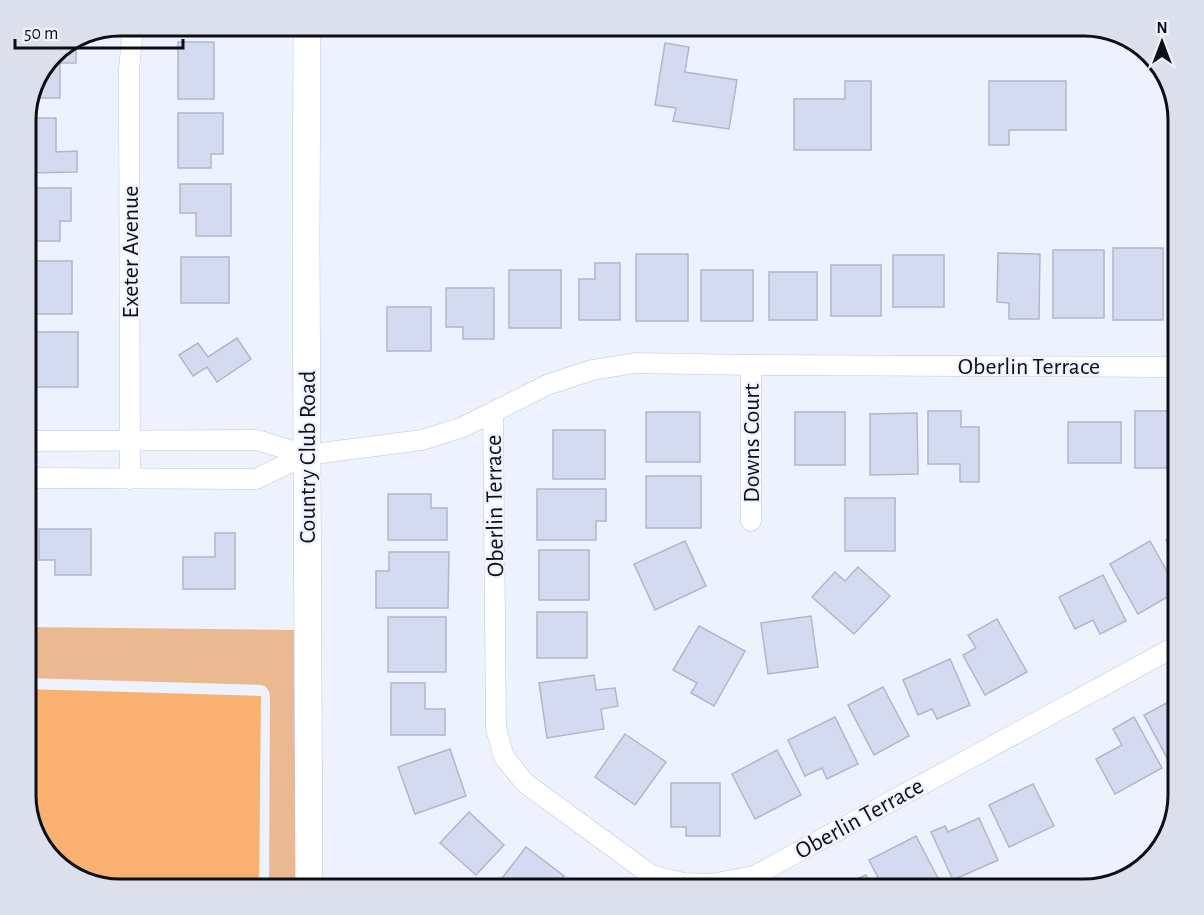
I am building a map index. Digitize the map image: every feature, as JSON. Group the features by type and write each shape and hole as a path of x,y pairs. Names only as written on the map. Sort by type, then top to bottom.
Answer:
{"main road":[{"name":"Country Club Road","path":"306,36 309,879"}],"street":[{"name":"Exeter Avenue","path":"130,479 129,70 132,36"},
{"name":"Oberlin Terrace","path":"306,455 423,440 463,427 548,385 592,370 635,363 1168,367"},
{"name":"Downs Court","path":"751,365 751,521"},
{"name":"Oberlin Terrace","path":"493,412 496,728 504,757 525,783 651,874 668,879"},
{"path":"36,441 257,440 306,455"},
{"path":"36,478 256,479 306,455"},
{"name":"Oberlin Terrace","path":"738,879 754,876 1168,651"}],"shaded area":[{"path":"36,627 296,630 298,879 269,879 270,696 266,687 261,685 36,678"},
{"path":"36,689 261,696 259,879 120,879 93,875 69,862 47,837 39,817 36,800"}],"building":[{"path":"178,42 214,42 214,99 178,99"},
{"path":"665,43 689,47 685,72 737,80 729,129 673,121 676,108 655,105"},
{"path":"76,48 76,63 60,63 60,98 40,98 50,73 61,61"},
{"path":"845,81 871,81 871,150 794,150 794,99 845,99"},
{"path":"989,81 1066,81 1066,130 1009,130 1009,145 989,145"},
{"path":"178,113 223,113 223,154 211,154 211,168 178,168"},
{"path":"36,118 56,118 56,152 77,151 77,172 36,173"},
{"path":"180,184 231,184 231,236 196,236 196,213 180,213"},
{"path":"36,188 71,188 71,221 60,221 60,241 36,241"},
{"path":"1113,248 1163,248 1163,320 1113,320"},
{"path":"1053,250 1104,250 1104,318 1053,318"},
{"path":"998,253 1040,254 1039,319 1009,319 1009,303 997,302"},
{"path":"636,254 688,254 688,321 636,321"},
{"path":"893,255 944,255 944,307 893,307"},
{"path":"181,257 229,257 229,303 181,303"},
{"path":"36,261 72,261 72,314 36,314"},
{"path":"595,263 620,263 620,320 579,320 579,279 595,279"},
{"path":"831,265 881,265 881,316 831,316"},
{"path":"509,270 561,270 561,328 509,328"},
{"path":"701,270 753,270 753,321 701,321"},
{"path":"769,272 817,272 817,320 769,320"},
{"path":"446,288 494,288 494,339 463,339 463,327 446,327"},
{"path":"387,307 431,307 431,351 387,351"},
{"path":"36,332 78,332 78,387 36,387"},
{"path":"237,338 251,359 217,382 207,367 193,376 179,355 198,343 208,357"},
{"path":"928,411 961,411 961,427 979,427 979,482 960,482 960,464 928,464"},
{"path":"1135,411 1168,411 1168,468 1135,468"},
{"path":"646,412 700,412 700,462 646,462"},
{"path":"795,412 845,412 845,465 795,465"},
{"path":"917,413 918,474 870,475 870,414"},
{"path":"1068,422 1121,422 1121,463 1068,463"},
{"path":"553,430 605,430 605,479 553,479"},
{"path":"646,476 701,476 701,528 646,528"},
{"path":"537,489 606,489 606,521 596,521 596,540 537,540"},
{"path":"388,494 431,494 431,508 447,508 447,540 388,540"},
{"path":"845,498 895,498 895,551 845,551"},
{"path":"39,529 91,529 91,575 55,575 55,560 39,560"},
{"path":"215,533 235,533 235,589 183,589 183,557 215,557"},
{"path":"685,541 706,586 655,610 634,564"},
{"path":"1150,541 1168,573 1168,597 1138,614 1110,564"},
{"path":"539,550 589,550 589,600 539,600"},
{"path":"389,552 449,552 448,608 376,608 376,571 389,571"},
{"path":"858,567 890,596 854,634 812,597 835,572 845,581"},
{"path":"1103,575 1126,621 1100,634 1093,620 1075,629 1059,597"},
{"path":"537,612 587,612 587,658 537,658"},
{"path":"811,616 818,667 768,674 761,623"},
{"path":"388,617 446,617 446,672 388,672"},
{"path":"997,619 1027,672 985,695 963,655 976,648 968,635"},
{"path":"699,626 745,651 714,706 691,693 697,683 673,670"},
{"path":"950,659 970,705 937,719 932,709 918,715 903,680"},
{"path":"594,675 596,690 615,688 618,706 601,709 604,729 547,738 539,683"},
{"path":"391,683 425,683 425,709 445,709 445,735 391,735"},
{"path":"883,687 909,736 874,755 848,705"},
{"path":"1168,702 1168,760 1144,715"},
{"path":"835,717 858,764 827,779 822,768 805,776 788,740"},
{"path":"1134,717 1162,768 1115,794 1096,759 1122,745 1113,729"},
{"path":"625,734 666,762 635,805 595,777"},
{"path":"450,749 466,796 415,814 398,767"},
{"path":"777,750 801,795 755,819 732,774"},
{"path":"671,783 720,783 720,836 686,836 686,827 671,827"},
{"path":"1033,784 1054,826 1009,847 989,805"},
{"path":"469,812 504,845 476,875 440,843"},
{"path":"979,818 998,860 953,879 931,832 945,826 948,832"},
{"path":"916,836 938,879 879,879 869,860"},
{"path":"526,847 564,876 562,879 501,879"},
{"path":"866,875 868,879 857,879"}]}
